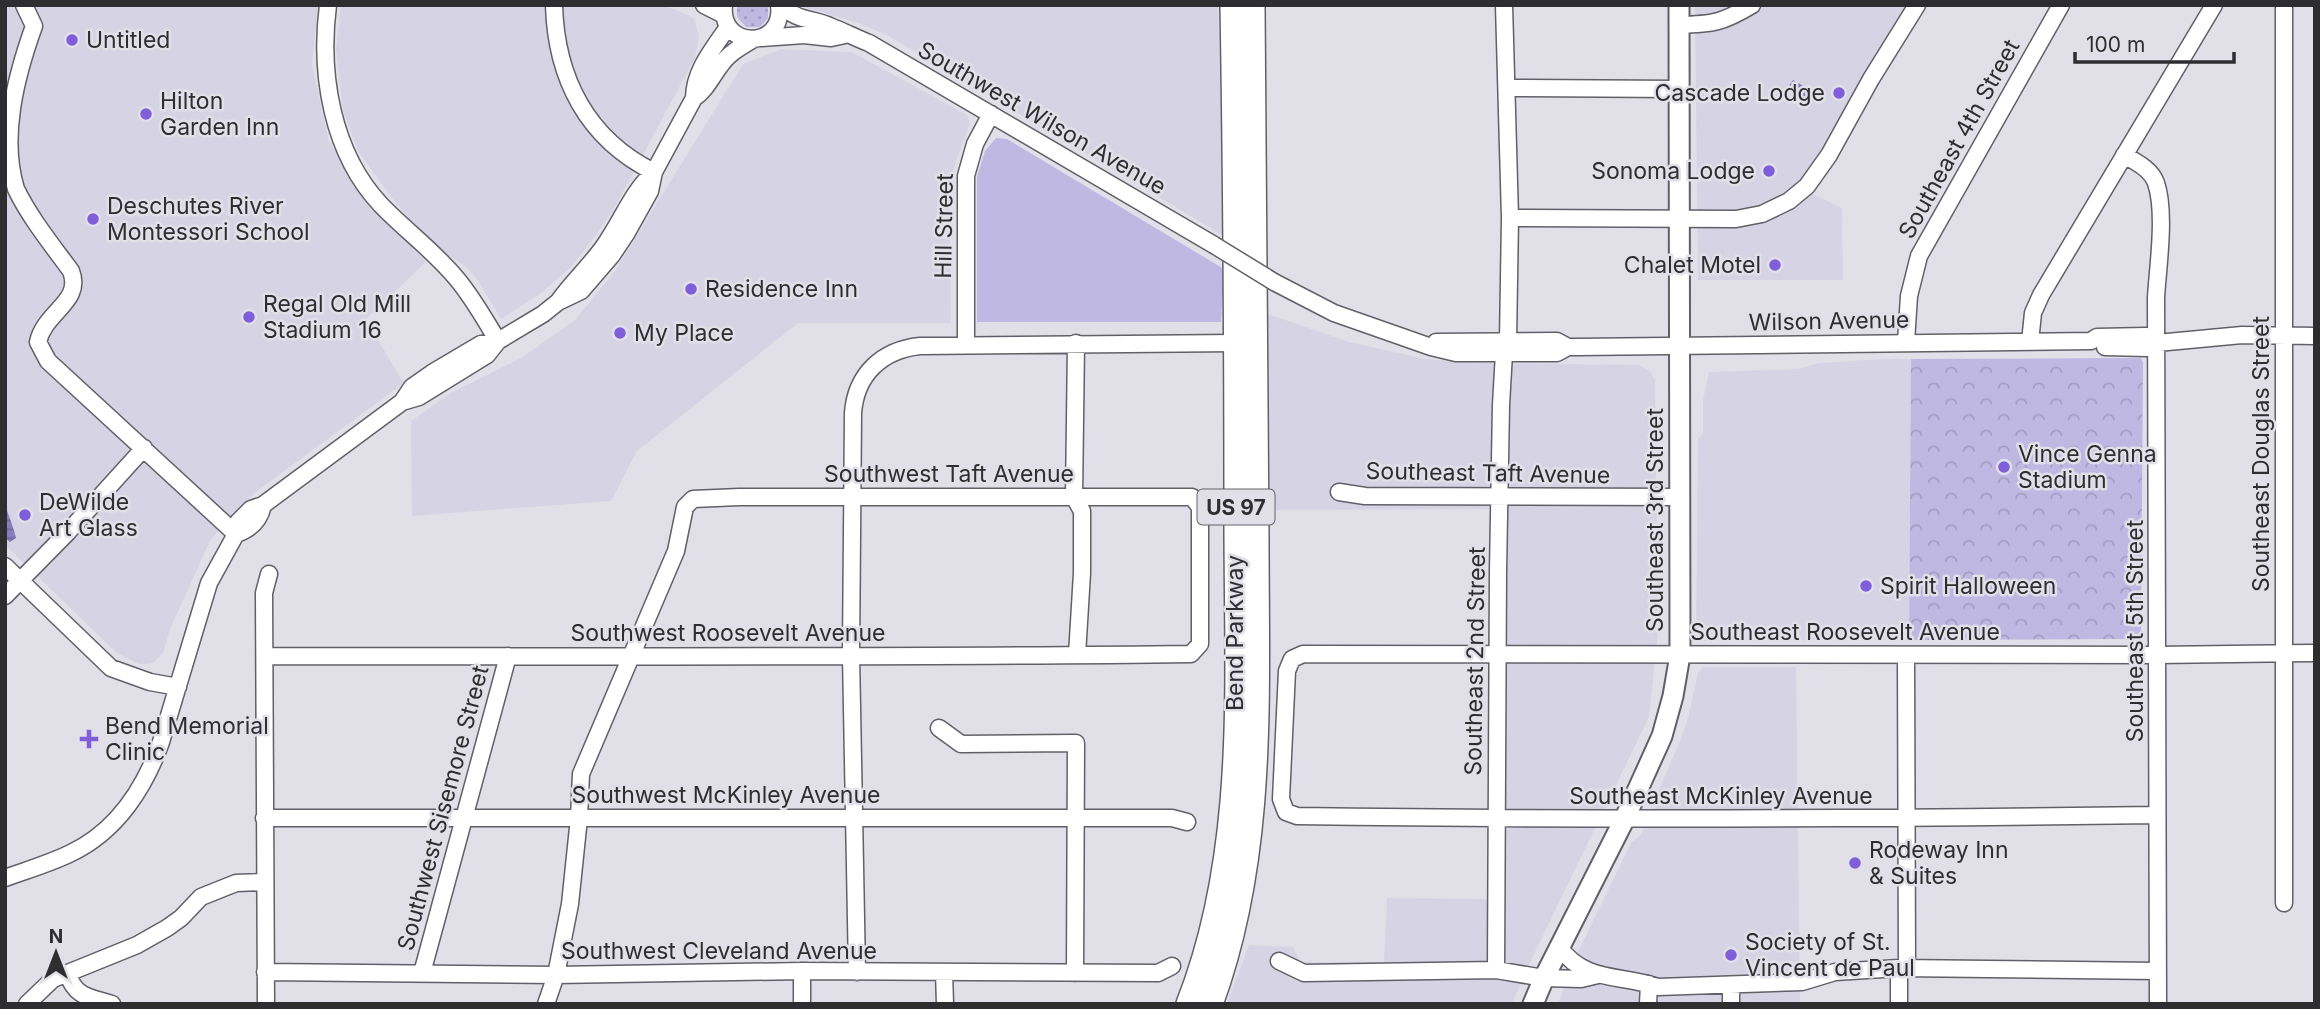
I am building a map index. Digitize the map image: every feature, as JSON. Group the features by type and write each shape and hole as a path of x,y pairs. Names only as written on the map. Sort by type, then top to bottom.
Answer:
{"highway":[{"name":"Bend Parkway","path":"1188,1004 1211,932 1219,893 1228,839 1232,784 1236,679 1236,343 1232,5"},
{"name":"Bend Parkway","path":"1211,1004 1237,917 1251,823 1257,711 1257,254 1253,5"},
{"path":"1224,1004 1232,969 1237,917"}],"main road":[{"name":"Southeast 3rd Street","path":"1533,1004 1625,818 1662,736 1680,655 1679,5"}],"street":[{"path":"24,5 34,26 16,77 9,113 6,143 9,170 24,205 71,271 75,282 73,291 41,332 38,342 48,360 236,534"},
{"path":"328,5 324,46 329,93 336,123 355,167 380,203 455,275 498,341"},
{"path":"554,5 556,36 562,63 587,117 610,143 631,161 654,172"},
{"path":"704,5 725,16 734,34 757,39"},
{"path":"694,98 704,92 721,64 732,52 769,34 779,21 780,5"},
{"name":"Southwest Wilson Avenue","path":"780,5 792,15 830,26 845,35 869,43 1214,245"},
{"name":"Southeast 2nd Street","path":"1496,970 1501,405 1506,347 1510,218 1504,5"},
{"path":"1679,25 1727,20 1752,5"},
{"path":"1510,218 1736,219 1762,214 1789,201 1807,186 1829,155 1871,79 1917,5"},
{"name":"Southeast 4th Street","path":"1906,342 1909,296 1919,256 2061,5"},
{"path":"2031,342 2033,313 2041,295 2214,5"},
{"name":"Southeast Douglas Street","path":"2284,5 2284,903"},
{"path":"5,878 72,853 107,828 138,792 152,765 209,583 236,534 247,531 261,514 263,505 402,402 419,397 487,355 498,341 558,302 581,291 612,255 645,201 654,172 694,98 694,84 725,16"},
{"name":"Southwest Wilson Avenue","path":"757,39 804,35 831,38 845,35"},
{"path":"1507,88 1679,89"},
{"name":"Hill Street","path":"966,345 965,182 972,150 991,114"},
{"name":"Southeast 5th Street","path":"2124,155 2145,168 2156,182 2160,212 2157,343 2158,1004"},
{"name":"Wilson Avenue","path":"1214,245 1274,282 1334,313 1423,344 1506,347 1557,341 1568,347 1679,347 2091,341 2097,337 2146,336 2157,343 2242,335 2315,336"},
{"path":"1076,343 1074,497 1082,511 1082,573 1077,655"},
{"path":"857,972 851,655 853,405 866,373 881,358 920,346 1236,343"},
{"path":"5,596 68,532 144,448"},
{"name":"Southeast Taft Avenue","path":"1339,492 1365,496 1679,498"},
{"name":"Southwest Taft Avenue","path":"630,656 676,551 685,507 693,499 739,497 1192,498 1200,507 1200,644 1191,654"},
{"path":"5,566 22,579 111,668 150,682 178,687"},
{"path":"266,1004 264,593 270,574"},
{"name":"Southeast Roosevelt Avenue","path":"1286,812 1281,799 1287,671 1292,659 1303,654 2315,653"},
{"name":"Southwest Roosevelt Avenue","path":"265,656 1191,654"},
{"path":"1899,1004 1903,969 1906,655"},
{"name":"Southwest Sisemore Street","path":"422,973 508,656"},
{"path":"546,1004 556,975 570,904 581,774 630,656"},
{"path":"939,728 961,744 1076,743 1075,973"},
{"name":"Southeast McKinley Avenue","path":"1286,812 1297,816 1497,819 2157,815"},
{"name":"Southwest McKinley Avenue","path":"264,818 1172,818 1187,821"},
{"path":"27,1004 52,979 137,945 167,928 201,897 216,889 236,883 265,882"},
{"path":"1559,947 1574,965 1598,975 1640,981 1658,987 1802,982 1835,972 1903,969 2157,971"},
{"path":"1279,961 1304,973 1496,970 1544,978 1581,979 1598,975"},
{"name":"Southwest Cleveland Avenue","path":"265,972 556,975 802,971 1158,973 1172,966"},
{"path":"802,971 802,1004"},
{"path":"944,972 945,1004"},
{"path":"67,973 72,988 83,996 112,1004"},
{"path":"1648,1004 1649,984"},
{"path":"1731,986 1731,1004"}],"shaded area":[{"path":"5,5 318,5 312,65 329,141 369,204 426,262 363,322 378,340 404,383 257,491 232,514 210,541 170,629 163,653 153,663 139,664 117,653 5,545"},
{"path":"341,5 652,5 671,8 694,18 699,36 695,58 616,205 594,238 571,267 540,294 501,319 477,279 465,266 428,242 358,151 343,110 336,49"},
{"path":"797,5 1218,5 1224,236 887,35 858,23"},
{"path":"1695,5 1922,5 1811,193 1842,208 1843,280 1698,280"},
{"path":"781,49 852,52 967,115 970,123 953,171 950,217 951,323 798,323 637,451 611,501 412,516 411,421 451,393 521,358 575,320 615,271 743,64"},
{"path":"1793,80 1810,90 1804,99 1787,89"},
{"path":"1268,314 1349,342 1426,359 1482,363 1638,365 1650,371 1655,380 1658,632 1649,717 1512,1004 1227,1004 1249,945 1293,947 1300,962 1384,962 1387,898 1490,899 1491,509 1270,510"},
{"path":"1911,359 1909,640 1702,641 1696,637 1698,438 1703,434 1703,400 1709,372 1798,369 1819,363"},
{"path":"5,507 16,538 10,542 5,538"},
{"path":"1703,667 1796,667 1800,1004 1558,1004 1576,956 1631,843 1640,836 1659,801 1658,792 1680,741 1698,673"}],"green space":[{"path":"737,5 768,5 768,18 760,27 746,27 737,17"},
{"path":"996,138 1007,139 1224,269 1221,322 977,322 977,177 985,151"},
{"path":"2141,358 2141,635 2136,639 1909,640 1911,359"}],"place":[{"name":"Untitled","path":"72,40"},
{"name":"Cascade Lodge","path":"1839,93"},
{"name":"Hilton Garden Inn","path":"146,114"},
{"name":"Sonoma Lodge","path":"1769,171"},
{"name":"Deschutes River Montessori School","path":"93,219"},
{"name":"Chalet Motel","path":"1775,265"},
{"name":"Residence Inn","path":"691,289"},
{"name":"Regal Old Mill Stadium 16","path":"249,317"},
{"name":"My Place","path":"620,333"},
{"name":"Vince Genna Stadium","path":"2004,467"},
{"name":"DeWilde Art Glass","path":"25,515"},
{"name":"Spirit Halloween","path":"1866,586"},
{"name":"Bend Memorial Clinic","path":"89,739"},
{"name":"Rodeway Inn & Suites","path":"1855,863"},
{"name":"Society of St. Vincent de Paul","path":"1731,955"}]}
